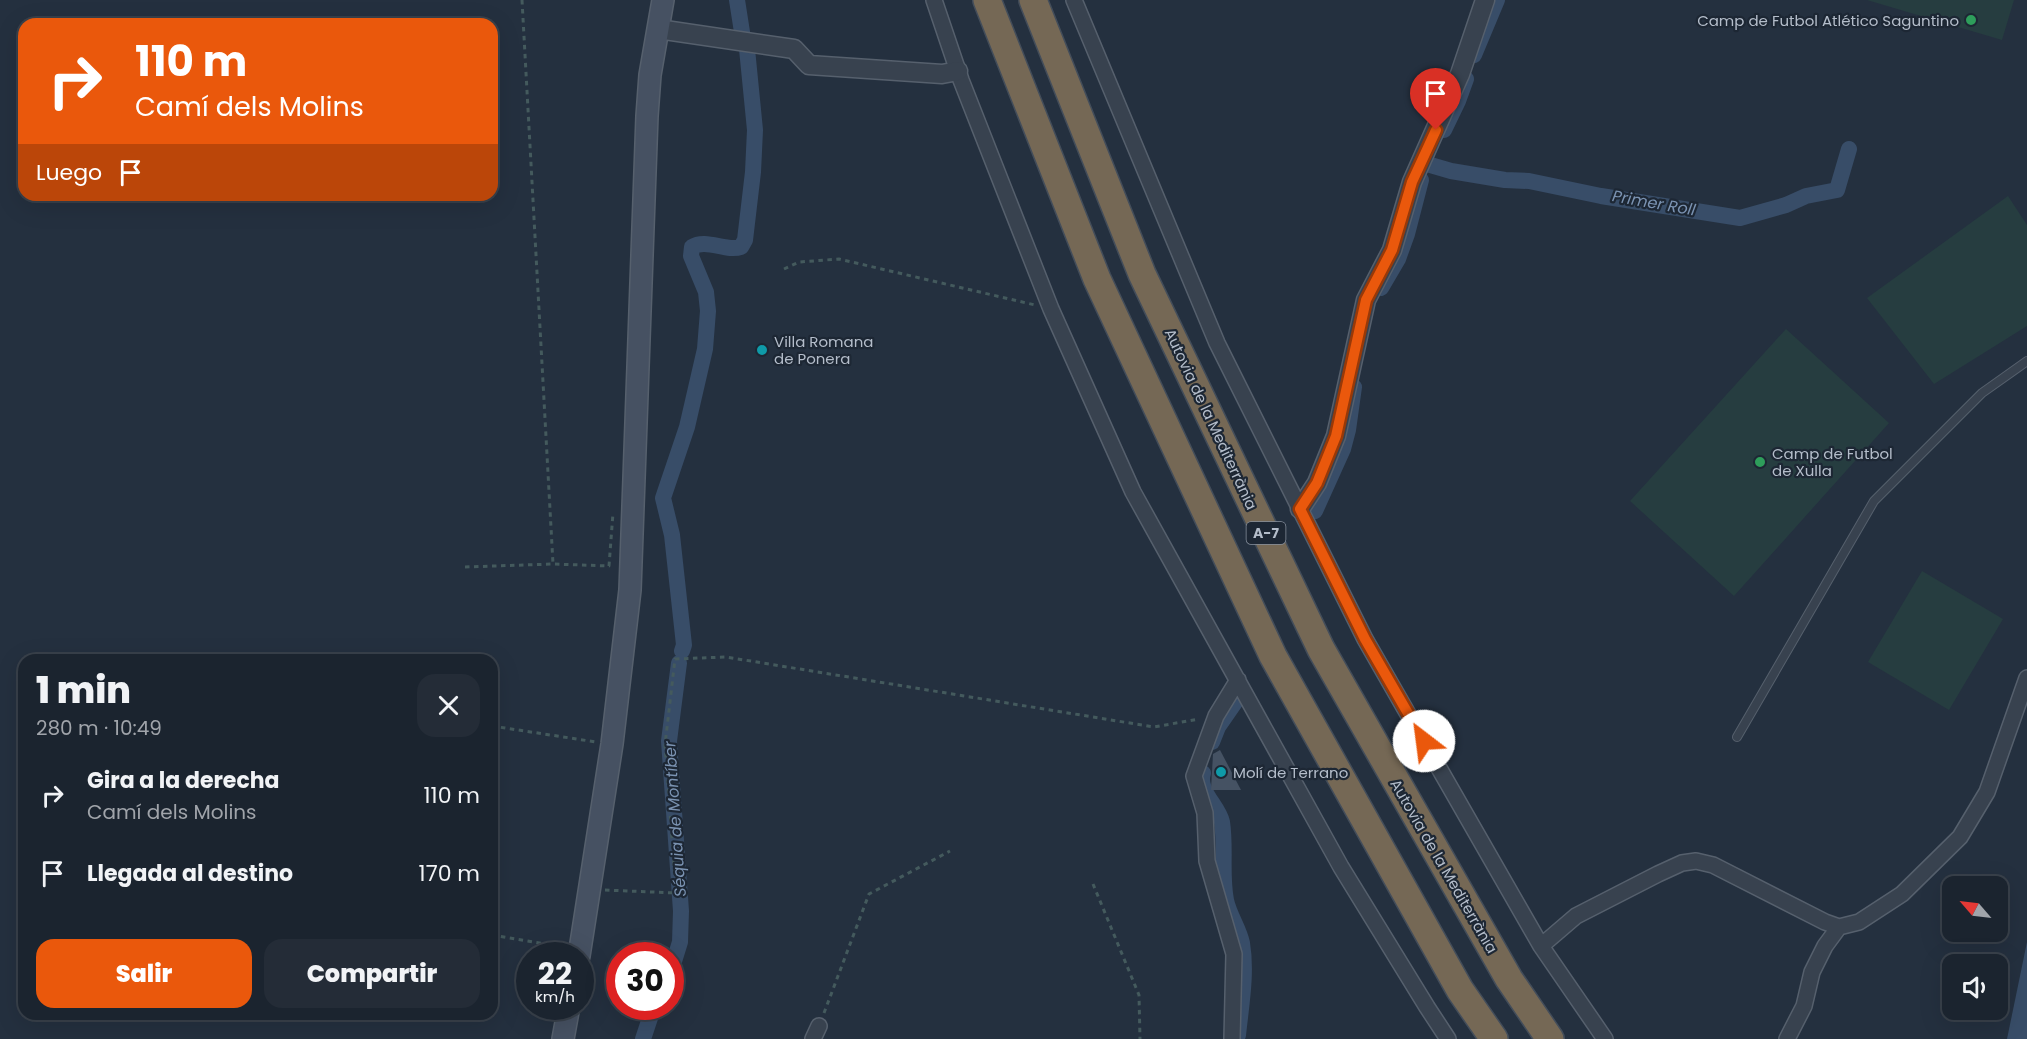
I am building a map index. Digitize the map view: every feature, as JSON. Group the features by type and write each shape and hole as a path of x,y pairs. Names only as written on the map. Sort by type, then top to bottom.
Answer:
{"highway":[{"path":"987,0 1097,279 1273,656 1461,990 1494,1039"},
{"name":"Autovia de la Mediterrània","path":"1033,0 1142,274 1321,649 1509,979 1550,1039"}],"main road":[{"path":"582,942 612,744 630,590 647,116 650,75 663,0"},
{"path":"563,1039 566,1020"}],"street":[{"path":"933,0 958,72 1051,309 1133,492 1341,867 1448,1039"},
{"path":"1074,0 1216,343 1365,639 1541,946 1605,1039"},
{"path":"1300,509 1317,483 1336,436 1366,300 1392,250 1412,182 1448,103 1485,0"},
{"path":"658,29 794,49 809,65 942,74 958,72"},
{"path":"1541,946 1576,916 1658,874 1682,863 1696,861 1713,865 1825,922 1839,927 1858,922 1902,894 1960,837 1987,792 2027,678"},
{"path":"1232,1039 1234,954 1207,861 1205,813 1194,776 1216,716 1238,680"},
{"path":"1787,1039 1804,1006 1812,972 1825,946 1839,927"}],"lane":[{"path":"1737,737 1874,501 1982,393 2027,361"}],"path":[{"path":"522,0 553,564"},
{"path":"784,269 799,262 839,259 1051,309"},
{"path":"465,567 553,564 609,566 611,525 615,502"},
{"path":"590,889 676,893 664,746 675,659 726,657 1154,727 1216,716"},
{"path":"498,727 612,744"},
{"path":"816,1033 869,894 950,851"},
{"path":"1093,884 1139,995 1140,1039"},
{"path":"498,937 525,942"}],"green space":[{"name":"Camp de Futbol Atlético Saguntino","path":"1867,0 2014,0 2002,40"},
{"path":"2008,196 2027,225 2027,326 1934,384 1867,298"},
{"name":"Camp de Futbol de Xulla","path":"1786,329 1889,423 1734,596 1630,501"},
{"path":"1922,571 2003,619 1949,710 1868,662"}],"water":[{"path":"2027,942 2027,1039 2007,1039"}],"building":[{"name":"Molí de Terrano","path":"1220,750 1241,790 1211,790 1213,754"}],"waterway":[{"name":"Séquia de Montíber","path":"737,0 742,32"},
{"path":"1474,55 1497,0"},
{"name":"Séquia de Montíber","path":"682,651 684,645 672,535 663,498 687,427 705,349 708,311 706,292 691,256 692,247 710,244 735,248 741,247 745,240 753,172 755,130 747,49"},
{"path":"1444,130 1466,79"},
{"name":"Primer Roll","path":"1427,164 1451,171 1505,180 1529,181 1601,196 1740,218 1786,205 1806,196 1837,190 1849,149"},
{"path":"1381,288 1398,259 1421,180"},
{"path":"1315,511 1343,449 1354,387"},
{"name":"Séquia de Montíber","path":"679,663 669,741 681,911 680,942"},
{"path":"1212,742 1218,727 1236,701"},
{"path":"1203,773 1203,786 1222,822 1226,900 1242,943 1244,978 1238,1035"},
{"name":"Séquia de Montíber","path":"643,1039 649,1020"}],"place":[{"name":"Camp de Futbol Atlético Saguntino","path":"1971,20"},
{"name":"Villa Romana de Ponera","path":"762,350"},
{"name":"Camp de Futbol de Xulla","path":"1760,462"},
{"name":"Molí de Terrano","path":"1221,772"}],"route":[{"path":"1424,741 1365,639 1300,509 1317,483 1336,436 1366,300 1392,250 1412,182 1436,130"}]}
